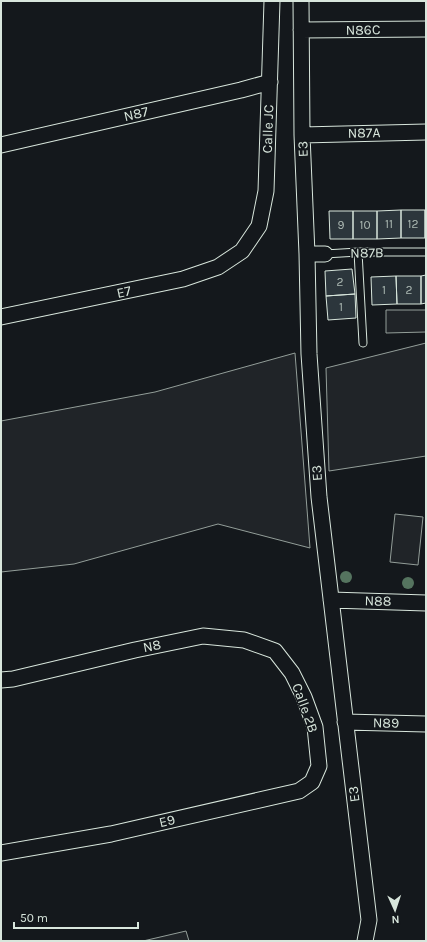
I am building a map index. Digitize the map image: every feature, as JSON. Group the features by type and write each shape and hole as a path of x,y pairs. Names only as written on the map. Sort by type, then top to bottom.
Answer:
{"street":[{"name":"Calle JC","path":"242,251 259,226 266,191 272,1"},
{"name":"E3","path":"301,1 302,135 309,354 319,497 369,920 365,941"},
{"name":"N86C","path":"301,30 426,29"},
{"name":"N87","path":"1,145 270,82"},
{"name":"N87A","path":"302,135 426,132"},
{"name":"E7","path":"1,317 183,280 218,267 242,251"},
{"name":"N87B","path":"307,254 325,254"},
{"name":"N88","path":"331,600 426,603"},
{"name":"N8","path":"1,680 13,679 203,636 244,640 275,651 292,674"},
{"name":"Calle 2B","path":"292,674 304,697 315,727 319,766"},
{"name":"N89","path":"345,722 426,724"},
{"name":"E9","path":"1,853 111,834 299,791 312,782 319,766"}],"lane":[{"name":"N87B","path":"325,254 358,252 426,252"},
{"path":"358,252 364,343"}],"shaded area":[{"path":"386,310 426,310 426,332 386,333"},
{"path":"426,343 426,456 329,471 326,368"},
{"path":"295,353 310,548 218,524 74,564 1,572 1,421 155,392"},
{"path":"395,514 423,517 418,565 390,562"},
{"path":"186,931 189,941 143,941"}],"building":[{"path":"401,210 425,210 425,238 401,238"},
{"path":"401,210 401,238 377,239 377,211"},
{"path":"426,210 426,238 425,238"},
{"path":"329,211 353,211 353,239 330,239"},
{"path":"353,211 377,211 377,239 353,239"},
{"path":"352,269 355,294 326,296 325,271"},
{"path":"426,275 426,303 421,304 421,276"},
{"path":"396,276 421,276 421,304 397,304"},
{"path":"396,276 397,304 372,305 371,277"},
{"path":"355,294 356,318 328,320 326,296"}]}
